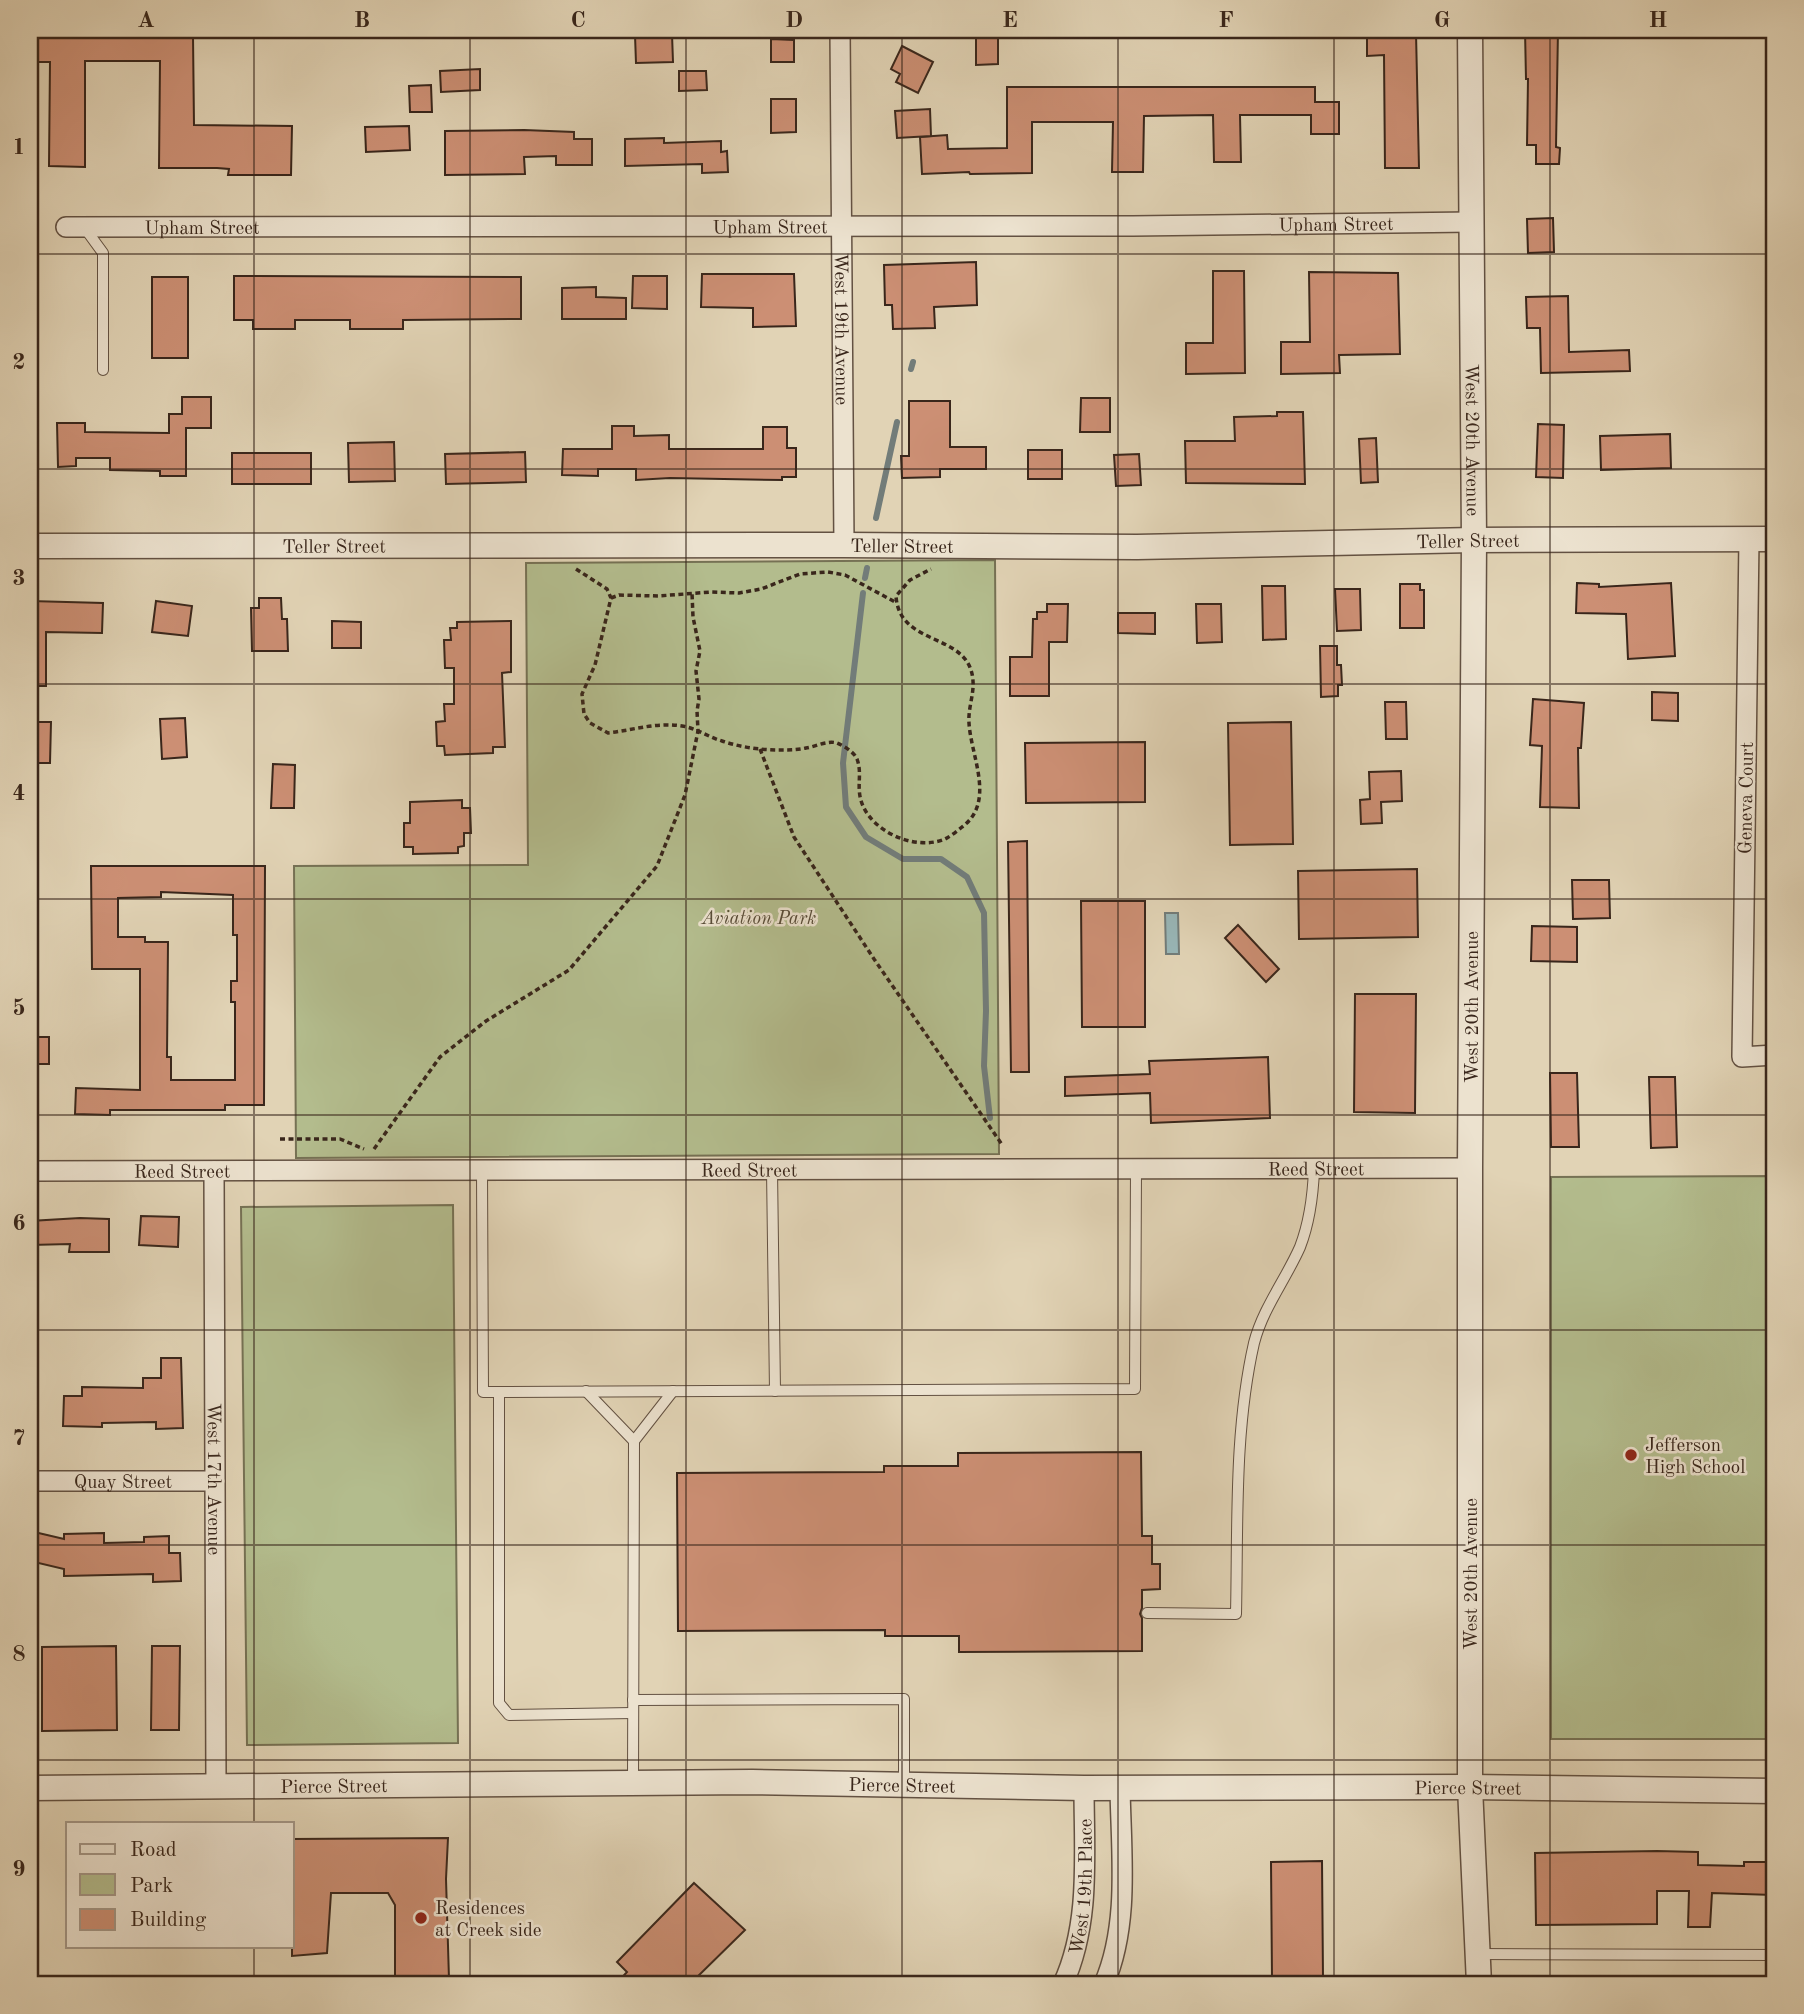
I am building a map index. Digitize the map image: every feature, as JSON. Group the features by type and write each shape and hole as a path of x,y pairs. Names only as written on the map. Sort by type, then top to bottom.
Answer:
{"street":[{"name":"West 19th Avenue","path":"840,30 844,545"},
{"name":"West 20th Avenue","path":"1470,30 1474,540 1470,1168 1471,1787 1479,1984"},
{"name":"Upham Street","path":"75,227 1146,226 1472,222"},
{"name":"Geneva Court","path":"1749,539 1742,1056 1774,1055"},
{"name":"Teller Street","path":"30,546 1138,547 1474,540 1774,539"},
{"name":"Reed Street","path":"30,1171 1470,1168"},
{"name":"West 17th Avenue","path":"214,1171 216,1785"},
{"name":"Quay Street","path":"30,1481 215,1481"},
{"name":"Pierce Street","path":"30,1788 633,1783 1774,1791"},
{"name":"West 19th Place","path":"1063,1984 1077,1949 1083,1908 1084,1788"},
{"name":"West 19th Place","path":"1104,1984 1113,1959 1121,1910 1121,1788"}],"lane":[{"path":"75,227 103,253 103,370"},
{"path":"1147,1613 1236,1614 1242,1403 1255,1339 1299,1248 1312,1211 1314,1168"},
{"path":"482,1171 483,1392 499,1392 1135,1389 1136,1169"},
{"path":"772,1170 775,1391"},
{"path":"586,1391 634,1441"},
{"path":"633,1783 634,1441 673,1391"},
{"path":"499,1392 499,1703 509,1715 633,1713"},
{"path":"633,1700 904,1699 904,1784"},
{"path":"1478,1954 1774,1955"}],"path":[{"path":"569,566 607,589 611,598 599,650 582,694 584,714 590,723 608,733 663,724 685,726 722,741 759,749 792,750 837,743 853,753 859,769 857,788 863,805 877,826 920,842 944,840 964,826 976,813 980,777 969,721 973,680 968,662 951,646 929,638 911,626 901,616 897,603 897,596 910,580 932,568"},
{"path":"611,598 746,593 800,574 828,572 845,575 897,603"},
{"path":"281,1139 340,1139 372,1153 440,1056 486,1021 569,970 657,866 685,795 698,731 696,671 700,651 693,617 692,593"},
{"path":"759,749 794,836 874,959 1003,1146"}],"green space":[{"name":"Aviation Park","path":"995,560 999,1154 296,1158 294,866 528,865 526,563"},
{"name":"Jefferson High School","path":"1774,1176 1774,1739 1551,1739 1551,1177"},
{"path":"453,1205 458,1743 247,1745 241,1207"}],"water":[{"path":"1165,913 1178,913 1179,954 1166,954"}],"building":[{"path":"1381,30 1416,33 1419,168 1385,168 1384,55 1367,56 1367,32"},
{"path":"1525,30 1558,30 1556,147 1560,148 1559,164 1536,164 1536,145 1527,145 1528,79"},
{"path":"672,34 673,62 636,63 635,35"},
{"path":"193,36 194,125 292,126 291,175 228,175 229,169 159,168 160,61 85,61 85,167 49,166 50,62 38,62 38,37"},
{"path":"976,38 998,38 998,64 976,65"},
{"path":"771,39 794,40 794,62 771,62"},
{"path":"902,46 933,62 918,93 896,82 900,74 891,69"},
{"path":"480,69 480,90 441,92 440,71"},
{"path":"679,71 706,71 707,90 679,91"},
{"path":"431,85 432,112 410,112 409,86"},
{"path":"1007,87 1315,87 1315,102 1339,102 1339,134 1311,134 1311,115 1240,115 1241,162 1214,162 1213,115 1144,116 1143,172 1112,172 1113,122 1032,122 1032,173 922,174 920,137 947,135 948,149 1007,148"},
{"path":"771,99 796,99 796,132 771,133"},
{"path":"930,109 931,136 897,138 895,111"},
{"path":"409,126 410,150 366,152 365,127"},
{"path":"445,131 574,132 574,139 592,139 592,165 556,165 556,156 524,157 525,174 445,175"},
{"path":"664,138 664,143 721,141 721,152 727,151 728,172 702,173 702,164 625,166 625,139"},
{"path":"1553,218 1554,252 1528,253 1527,219"},
{"path":"976,262 977,305 934,307 935,328 893,329 892,305 885,305 884,265"},
{"path":"1213,271 1244,271 1245,373 1186,374 1186,343 1213,343"},
{"path":"1309,272 1398,273 1400,354 1339,355 1340,373 1281,374 1281,342 1310,342"},
{"path":"702,274 794,274 796,326 753,327 753,308 701,307"},
{"path":"234,276 521,277 521,319 403,320 403,329 350,329 350,320 295,320 295,329 253,329 253,320 234,320"},
{"path":"633,276 667,276 667,309 632,308"},
{"path":"152,277 188,277 188,358 152,358"},
{"path":"596,287 596,297 626,298 626,319 562,319 562,288"},
{"path":"1568,296 1569,352 1629,350 1630,371 1541,373 1540,328 1527,328 1526,297"},
{"path":"182,397 211,397 211,428 186,428 186,476 160,476 160,471 110,470 110,458 76,458 76,466 58,467 57,423 85,423 85,432 169,433 169,414 182,414"},
{"path":"1081,398 1110,398 1110,432 1080,432"},
{"path":"909,401 950,401 950,447 986,447 986,469 940,469 940,477 902,478 901,456 909,456"},
{"path":"1277,412 1303,412 1305,484 1186,483 1185,441 1235,441 1234,417 1277,416"},
{"path":"1538,424 1564,425 1563,478 1536,477"},
{"path":"612,426 634,426 634,436 669,435 669,449 763,449 763,427 787,427 787,448 796,448 796,477 782,477 782,480 636,480 636,469 598,469 598,476 562,475 563,449 612,449"},
{"path":"1670,434 1671,468 1601,470 1600,436"},
{"path":"1376,438 1378,482 1361,483 1359,439"},
{"path":"394,442 395,481 349,482 348,443"},
{"path":"1028,450 1062,450 1062,479 1028,479"},
{"path":"525,452 526,482 446,484 445,454"},
{"path":"232,453 311,453 311,484 232,484"},
{"path":"1139,454 1141,485 1116,486 1114,455"},
{"path":"1577,583 1599,584 1599,587 1671,583 1675,656 1628,659 1626,614 1576,613"},
{"path":"1400,584 1420,584 1420,590 1424,590 1424,628 1400,628"},
{"path":"1262,586 1285,586 1286,639 1263,640"},
{"path":"1335,589 1360,589 1361,630 1337,631"},
{"path":"259,598 281,598 282,619 287,619 288,651 252,651 251,608 259,608"},
{"path":"30,601 103,603 102,633 46,632 46,686 30,686"},
{"path":"156,601 192,606 188,636 152,632"},
{"path":"1047,604 1068,604 1067,642 1049,642 1049,696 1010,696 1010,657 1032,657 1033,619 1037,619 1037,612 1047,612"},
{"path":"1196,604 1221,604 1222,642 1197,643"},
{"path":"1118,613 1155,613 1155,634 1118,633"},
{"path":"332,621 361,622 361,648 332,648"},
{"path":"511,621 511,672 502,673 505,747 493,747 493,753 445,755 444,746 437,746 436,722 445,721 444,704 454,704 454,668 445,668 444,640 451,640 450,628 457,628 457,622"},
{"path":"1320,646 1337,646 1337,665 1341,665 1342,685 1338,685 1338,696 1321,697"},
{"path":"1652,692 1678,693 1678,721 1652,720"},
{"path":"1533,699 1584,703 1581,748 1578,748 1579,808 1540,807 1542,746 1530,745"},
{"path":"1385,702 1406,702 1407,739 1386,739"},
{"path":"185,718 187,757 162,759 160,719"},
{"path":"30,722 51,722 50,763 30,763"},
{"path":"1291,722 1293,844 1230,845 1228,723"},
{"path":"1145,742 1145,802 1026,803 1025,743"},
{"path":"273,764 295,765 294,808 271,808"},
{"path":"1401,771 1402,801 1381,802 1382,823 1361,824 1360,800 1370,799 1369,772"},
{"path":"462,800 462,808 470,808 471,833 464,833 464,846 458,847 458,853 413,854 413,847 404,847 404,823 410,823 410,802"},
{"path":"1027,841 1029,1072 1011,1072 1008,842"},
{"path":"91,866 265,866 264,1105 225,1105 225,1110 110,1110 110,1115 75,1114 76,1088 140,1090 140,969 92,969","holes":["161,892 233,895 233,935 237,935 237,981 231,981 231,1002 235,1002 235,1080 171,1080 171,1057 167,1057 168,942 145,942 145,937 118,937 118,898 161,897"]},
{"path":"1417,869 1418,937 1299,939 1298,871"},
{"path":"1572,880 1609,880 1610,918 1573,919"},
{"path":"1081,901 1145,901 1145,1027 1082,1027"},
{"path":"1238,925 1279,969 1266,982 1225,938"},
{"path":"1532,926 1577,927 1577,962 1531,961"},
{"path":"1355,994 1416,994 1415,1113 1354,1112"},
{"path":"30,1037 49,1037 49,1064 30,1064"},
{"path":"1268,1057 1270,1118 1151,1123 1150,1093 1065,1096 1065,1077 1150,1074 1149,1061"},
{"path":"1550,1073 1577,1073 1579,1147 1551,1147"},
{"path":"1649,1077 1675,1077 1677,1147 1651,1148"},
{"path":"141,1216 179,1217 178,1247 139,1245"},
{"path":"109,1219 109,1252 69,1252 70,1244 30,1245 30,1221"},
{"path":"161,1358 181,1358 183,1428 156,1429 156,1422 102,1423 102,1427 63,1426 64,1396 82,1396 82,1387 143,1388 143,1378 161,1378"},
{"path":"1141,1452 1142,1536 1152,1536 1152,1564 1160,1564 1160,1589 1142,1590 1142,1651 959,1652 959,1636 885,1636 885,1630 678,1631 677,1473 884,1472 884,1466 958,1466 958,1453"},
{"path":"30,1531 64,1539 64,1534 104,1533 104,1543 144,1542 144,1537 169,1536 169,1553 180,1553 181,1581 153,1582 153,1574 64,1576 64,1569 30,1561"},
{"path":"116,1646 117,1730 42,1731 42,1647"},
{"path":"152,1646 180,1646 179,1730 151,1730"},
{"name":"Residences at Creek side","path":"448,1838 446,1879 449,1979 395,1980 395,1905 388,1893 331,1893 327,1953 292,1956 294,1839"},
{"path":"1698,1852 1698,1865 1744,1866 1744,1862 1773,1862 1773,1895 1712,1893 1710,1927 1688,1927 1689,1891 1657,1891 1657,1924 1536,1925 1535,1853"},
{"path":"1322,1861 1323,1978 1272,1979 1271,1862"},
{"path":"694,1883 745,1930 690,1984 616,1984 627,1972 617,1962"}],"waterway":[{"path":"911,369 913,362"},
{"path":"876,518 897,422"},
{"path":"865,578 867,568"},
{"path":"863,593 843,763 846,807 866,837 903,859 941,859 967,877 984,913 984,1066 990,1118"}],"place":[{"name":"Jefferson High School","path":"1631,1455"},
{"name":"Residences at Creek side","path":"421,1918"}]}
